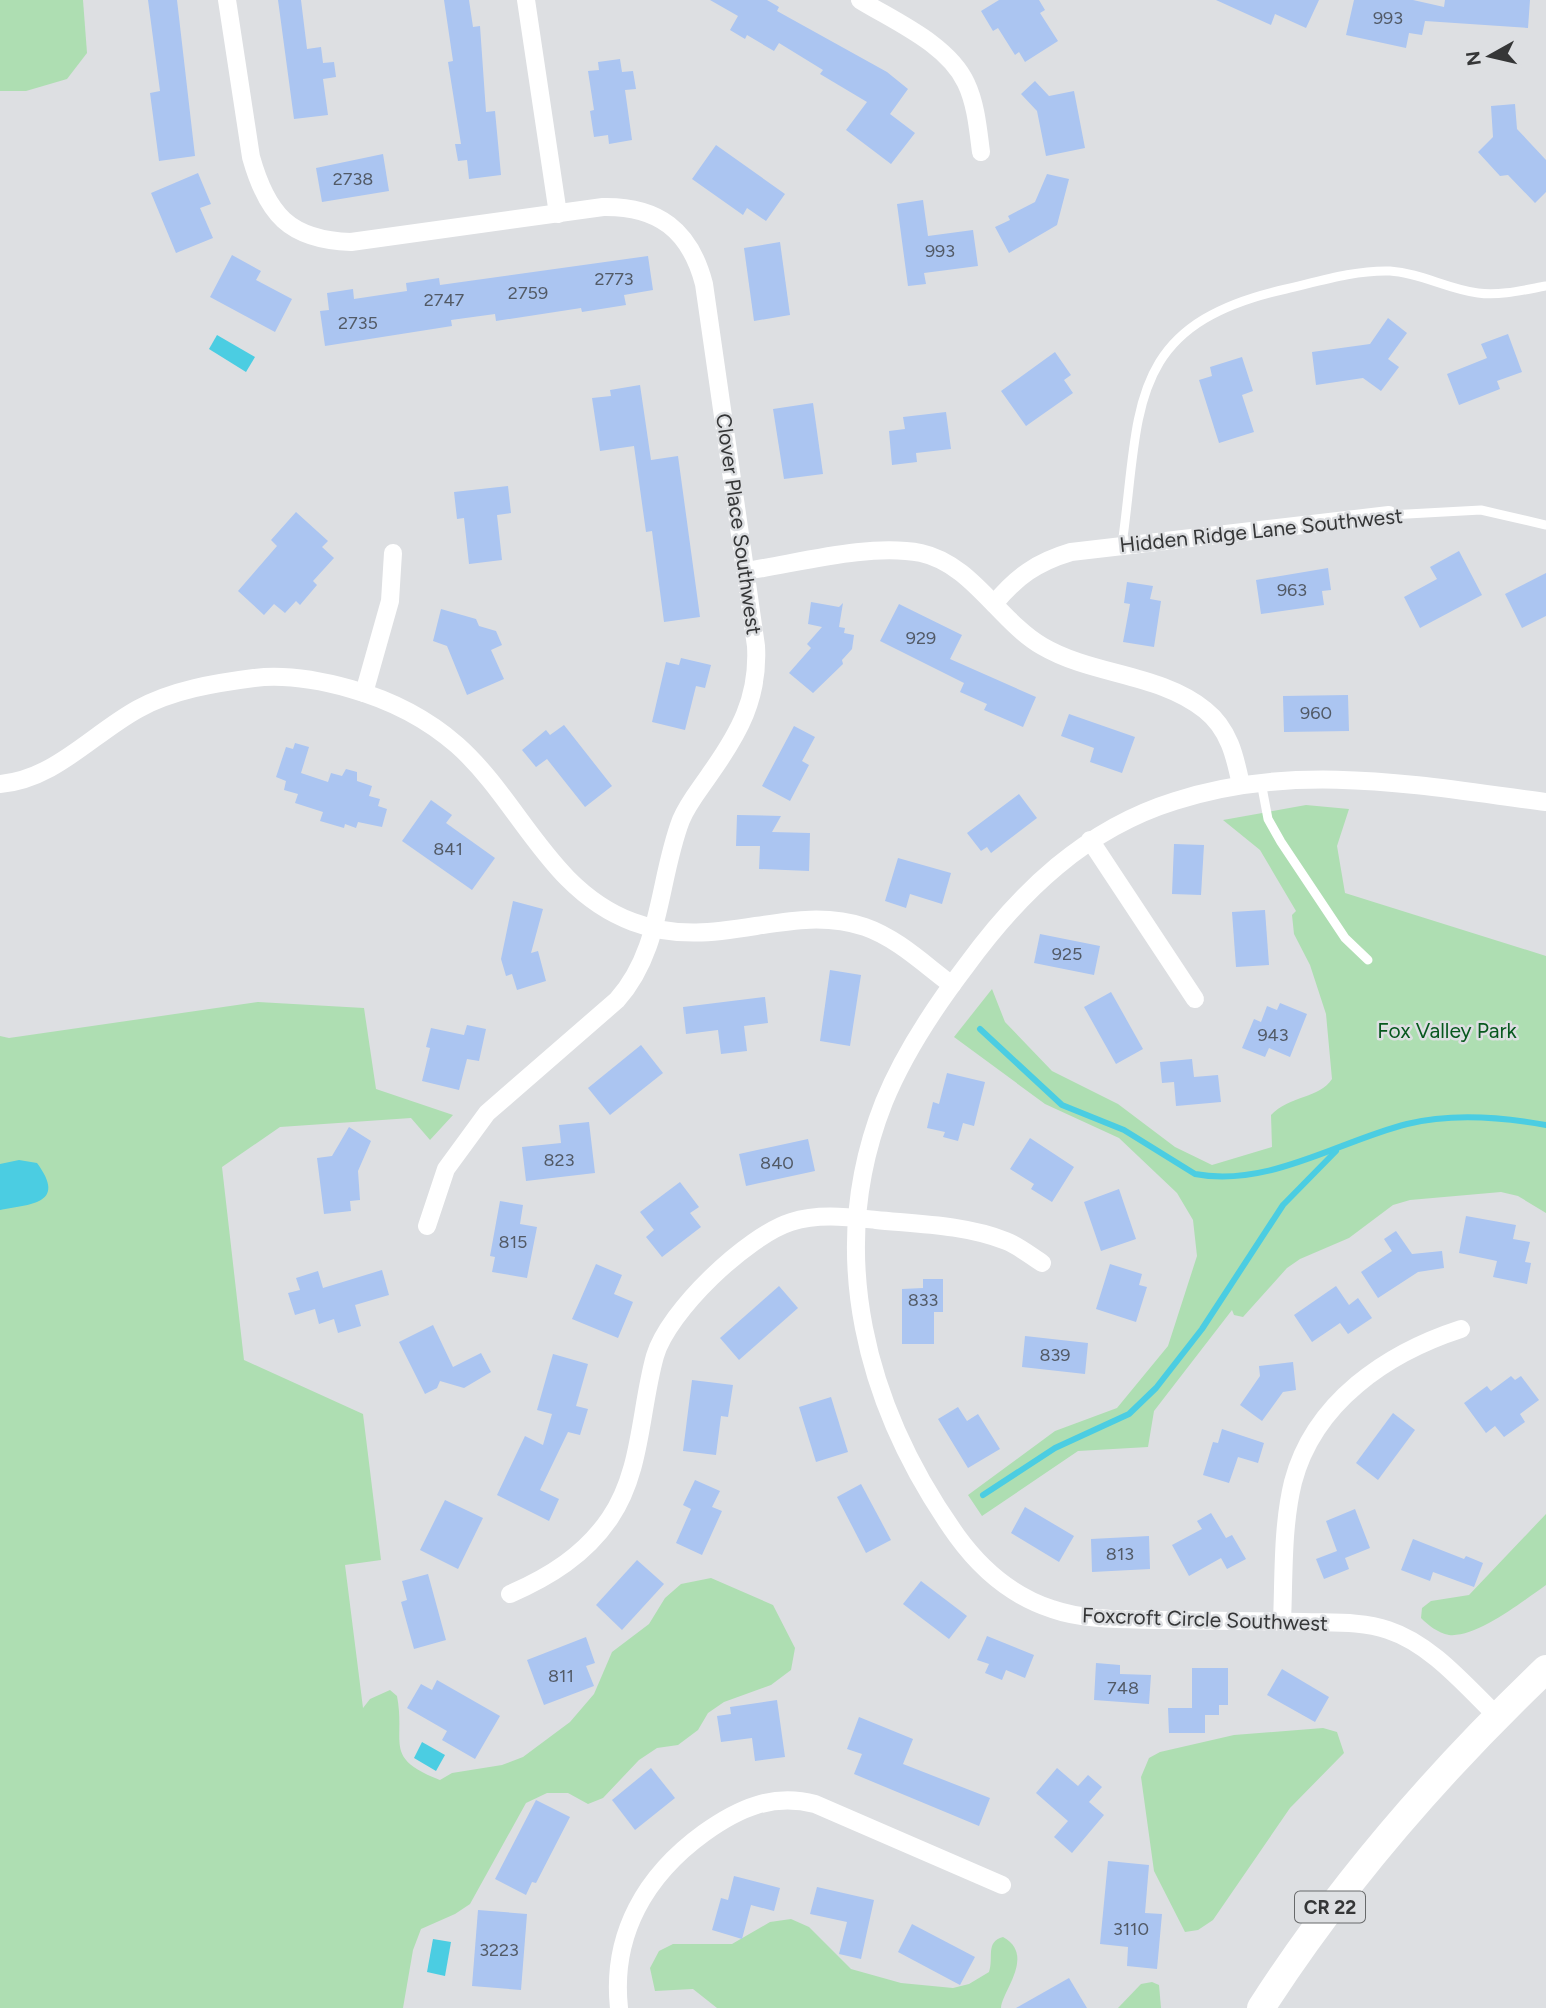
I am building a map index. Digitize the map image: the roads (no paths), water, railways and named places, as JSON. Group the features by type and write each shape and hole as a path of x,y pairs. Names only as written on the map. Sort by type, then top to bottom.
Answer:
{"main road":[{"name":"CR 22","path":"1261,2008 1354,1874 1433,1782 1546,1670"}],"street":[{"name":"Clover Place Southwest","path":"227,0 254,168 272,209 294,230 321,240 351,242 603,207 637,208 669,224 691,249 704,284 746,570 757,668 753,698 742,725 682,817 654,929 645,958 631,984 582,1032 502,1098 457,1151 441,1178 427,1226"},
{"path":"526,0 558,214"},
{"path":"860,0 932,46 961,73 972,99 981,152"},
{"name":"Hidden Ridge Lane Southwest","path":"993,604 1008,586 1038,564 1071,552 1389,515"},
{"path":"746,570 870,552 908,551 947,563 1024,634 1059,655 1102,672 1160,686 1192,700 1225,732 1236,760 1241,785"},
{"path":"365,693 390,601 393,553"},
{"path":"0,784 45,772 133,712 160,699 193,689 256,678 292,677 365,693 411,712 458,746 574,885 605,909 654,929 703,935 796,921 852,923 893,941 952,985"},
{"name":"Foxcroft Circle Southwest","path":"1497,1716 1424,1649 1397,1634 1369,1626 1128,1619 1065,1613 1021,1595 985,1569 957,1535 922,1480 888,1414 876,1384 860,1305 858,1219 866,1161 886,1097 919,1033 952,985 1025,892 1090,840 1149,809 1261,782 1366,779 1546,802"},
{"path":"1090,840 1101,862 1195,999"},
{"path":"510,1594 561,1568 610,1518 632,1470 656,1352 670,1324 689,1299 751,1244 779,1227 819,1216 977,1232 1009,1242 1042,1263"},
{"path":"1282,1622 1288,1508 1293,1482 1306,1447 1331,1412 1372,1371 1412,1346 1461,1329"},
{"path":"620,2008 617,1982 624,1939 641,1897 653,1879 699,1837 753,1805 789,1799 815,1804 1002,1885"}],"lane":[{"path":"1122,545 1134,437 1144,390 1154,368 1178,339 1213,313 1259,295 1379,271 1409,273 1478,293 1546,286"},
{"name":"Hidden Ridge Lane Southwest","path":"1389,515 1481,510 1546,525"},
{"path":"1261,782 1268,819 1281,842 1345,938 1368,960"}],"water":[{"path":"217,335 255,357 246,372 209,349"},
{"path":"19,1160 37,1163 46,1177 47,1195 33,1204 0,1210 0,1164"},
{"path":"422,1742 445,1755 436,1771 414,1758"},
{"path":"433,1939 451,1942 445,1976 427,1972"}],"waterway":[{"path":"980,1029 1062,1105 1124,1130 1195,1174 1222,1177 1276,1169 1381,1132 1441,1118 1476,1117 1546,1125"},
{"path":"983,1495 1055,1448 1129,1414 1156,1388 1202,1329 1283,1205 1336,1151"}],"park label":[{"name":"Fox Valley Park","path":"1447,1030"}]}
